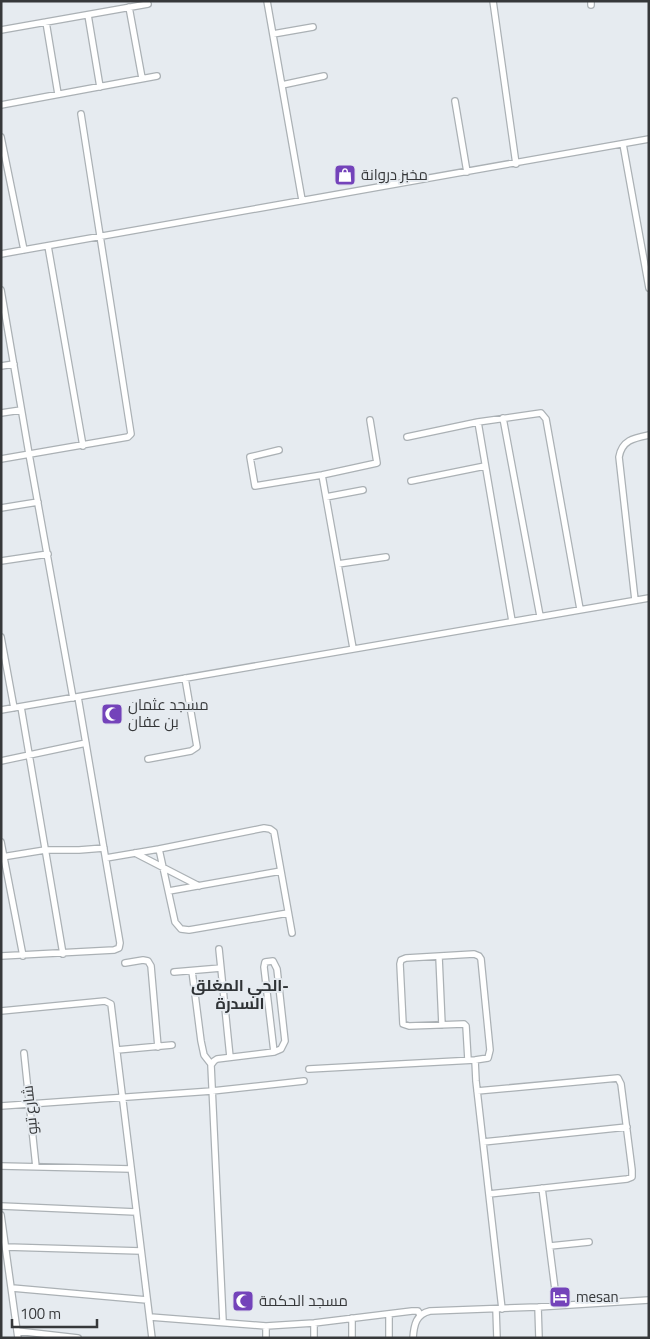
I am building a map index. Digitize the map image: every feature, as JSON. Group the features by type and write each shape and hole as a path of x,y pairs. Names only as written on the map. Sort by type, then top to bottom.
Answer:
{"street":[{"path":"267,1 302,200"},
{"path":"493,1 516,164"},
{"path":"1,30 148,4"},
{"path":"129,7 142,78"},
{"path":"88,15 100,87"},
{"path":"46,22 58,94"},
{"path":"273,34 313,27"},
{"path":"1,105 158,76"},
{"path":"282,84 324,76"},
{"path":"455,101 467,172"},
{"path":"1,459 83,446 128,437 132,434 80,114"},
{"path":"1,137 24,250"},
{"path":"1,254 649,139"},
{"path":"623,144 649,288"},
{"path":"640,238 649,237"},
{"path":"48,246 83,446"},
{"path":"1,290 4,316 38,502 86,743 120,943 119,948 114,950 1,956"},
{"path":"1,366 14,364"},
{"path":"1,413 21,410"},
{"path":"407,437 478,422 537,413 544,414 580,609"},
{"path":"503,418 540,616"},
{"path":"280,450 250,458 255,486 322,475 377,463 370,420"},
{"path":"478,422 512,621"},
{"path":"635,600 619,457 626,442 633,438 649,435"},
{"path":"411,481 486,466"},
{"path":"322,475 353,648"},
{"path":"326,497 363,490"},
{"path":"1,508 38,502"},
{"path":"1,561 48,554"},
{"path":"338,564 386,557"},
{"path":"1,710 649,598"},
{"path":"1,637 14,708"},
{"path":"148,759 191,752 197,747 185,678"},
{"path":"21,707 63,954"},
{"path":"1,761 86,743"},
{"path":"106,858 264,828 270,829 274,832 292,933"},
{"path":"1,842 23,956"},
{"path":"3,857 45,850 104,848"},
{"path":"159,849 176,925 184,930 288,913"},
{"path":"135,853 198,886"},
{"path":"169,891 280,871"},
{"path":"219,949 230,1057"},
{"path":"309,1069 487,1059 490,1054 480,958 474,954 401,960 400,964 400,991 404,1025 466,1025 468,1060"},
{"path":"439,957 442,1025"},
{"path":"125,963 143,960 148,961 151,966 158,1047"},
{"path":"212,1064 217,1059 274,1052 281,1049 285,1041 277,969 273,961 268,961 265,962 264,967 274,1052"},
{"path":"174,972 221,968"},
{"path":"192,971 204,1055 212,1064 223,1321"},
{"path":"1,1011 109,1002 112,1007 152,1338"},
{"path":"117,1050 172,1045"},
{"name":"شارع تبو","path":"24,1054 36,1167"},
{"path":"475,1060 499,1309 497,1338"},
{"path":"477,1091 618,1078 627,1127 632,1170 631,1178 609,1182 489,1194"},
{"path":"1,1106 212,1091 304,1081"},
{"path":"483,1142 627,1127"},
{"path":"1,1166 131,1169"},
{"path":"542,1188 557,1305"},
{"path":"1,1206 136,1212"},
{"path":"1,1215 18,1334 78,1338"},
{"path":"550,1246 590,1242"},
{"path":"6,1247 141,1251"},
{"path":"12,1288 147,1300"},
{"path":"413,1338 414,1325 420,1315 430,1311 649,1300"},
{"path":"538,1307 539,1338"},
{"path":"150,1317 223,1321 266,1326 314,1323 415,1310 420,1315"},
{"path":"389,1314 389,1338"},
{"path":"352,1318 352,1338"},
{"path":"314,1323 314,1338"},
{"path":"266,1326 266,1338"}],"place":[{"name":"مخبز دروانة","path":"345,175"},
{"name":"مسجد عثمان بن عفان","path":"112,714"},
{"name":"mesan","path":"560,1297"},
{"name":"مسجد الحكمة","path":"243,1301"}],"district":[{"name":"الحي المغلق- السدرة","path":"240,994"}]}
